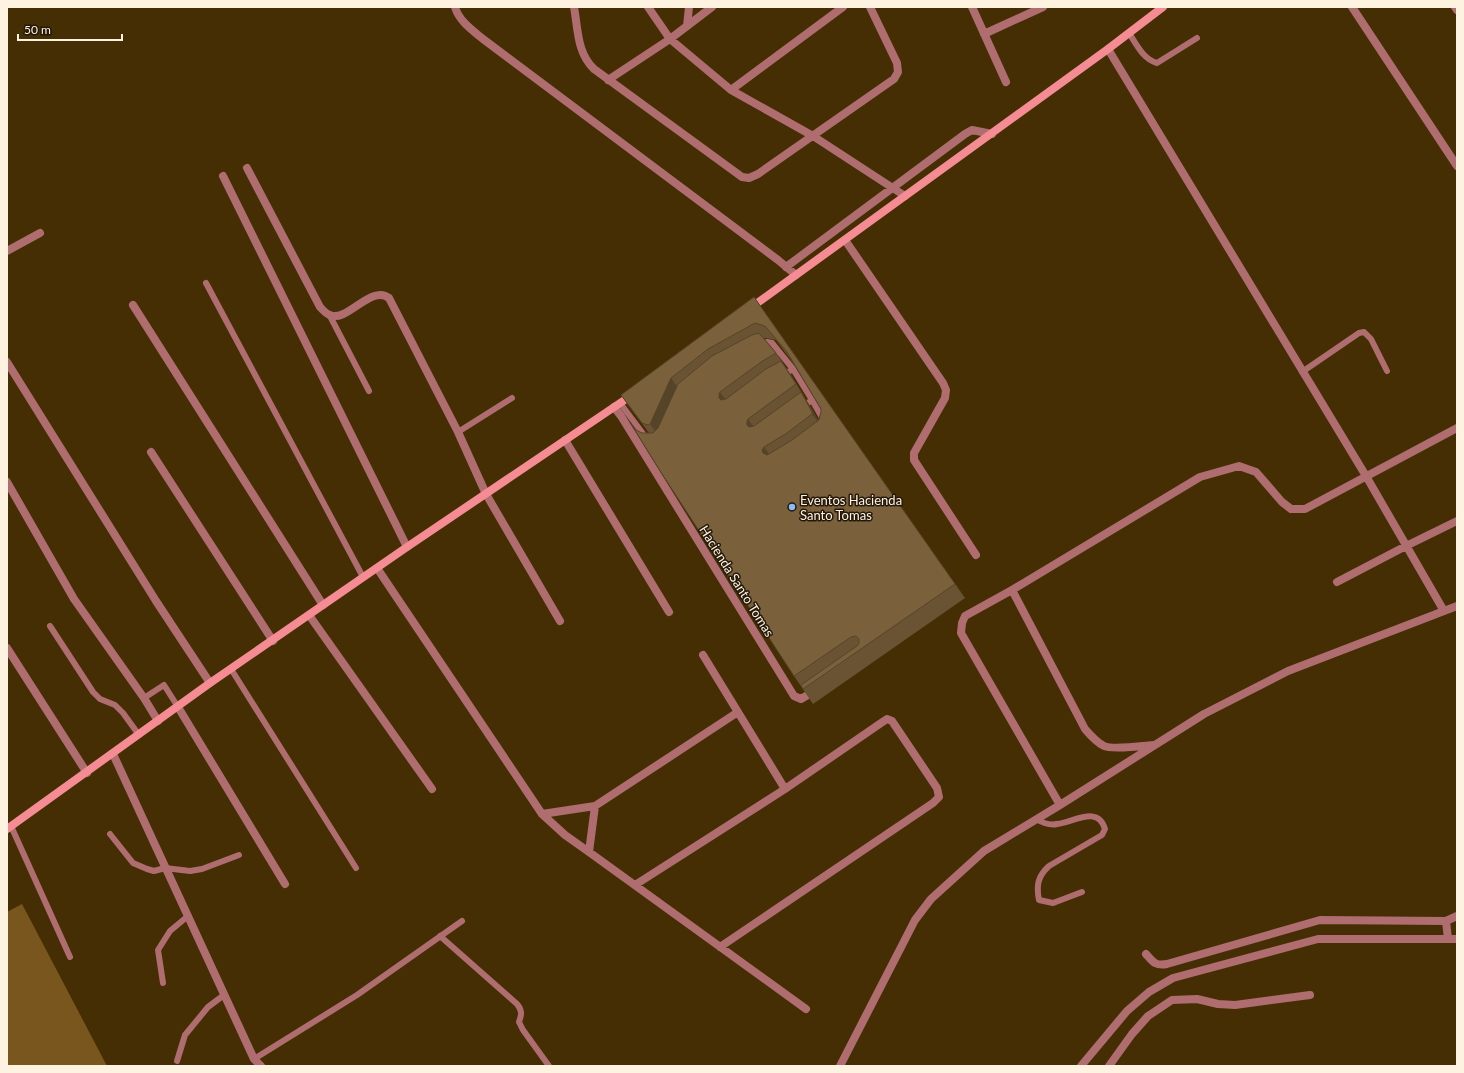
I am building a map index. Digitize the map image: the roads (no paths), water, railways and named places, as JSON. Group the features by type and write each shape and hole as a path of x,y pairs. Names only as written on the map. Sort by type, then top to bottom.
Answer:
{"street":[{"path":"455,7 457,14 483,39 796,275"},
{"path":"574,7 582,53 586,62 608,80 742,177 749,178 758,174 894,79 898,72 897,63 870,7"},
{"path":"648,7 670,39 732,90 813,136 905,196"},
{"path":"687,26 689,7"},
{"path":"608,80 670,39 712,7"},
{"path":"732,90 843,7"},
{"path":"972,7 1006,82"},
{"path":"984,34 1043,7"},
{"path":"740,316 992,134 1163,7"},
{"path":"1352,7 1457,166"},
{"path":"1108,49 1366,476 1444,611"},
{"path":"786,267 972,130 992,134"},
{"path":"247,168 320,307 330,316 339,315 375,296 382,294 389,298 458,432 486,494 560,621"},
{"path":"223,176 408,547"},
{"path":"7,251 40,233"},
{"path":"845,240 943,383 946,390 945,398 914,453 914,460 976,555"},
{"path":"133,305 323,605"},
{"path":"7,362 152,595 210,684"},
{"path":"9,828 323,605 639,389"},
{"name":"Hacienda Santo Tomas","path":"617,405 621,416 794,696 801,700 823,686"},
{"path":"1060,806 961,633 962,623 965,616 1012,590 1200,477 1239,466 1256,472 1282,502 1291,509 1306,509 1457,428"},
{"path":"565,440 669,612"},
{"path":"151,452 273,640"},
{"path":"7,482 74,599 144,698 158,721"},
{"path":"1337,582 1457,521"},
{"path":"377,568 542,814 565,835 806,1009"},
{"path":"1012,590 1085,729 1096,741 1105,747 1117,748 1155,745"},
{"path":"840,1066 915,920 931,899 984,851 1060,806 1204,714 1288,671 1457,606"},
{"path":"309,615 432,789"},
{"path":"7,648 87,773"},
{"path":"704,655 785,789"},
{"path":"178,707 285,884"},
{"path":"542,814 595,806 738,712"},
{"path":"635,885 785,789 887,719 892,720 937,788 939,797 933,804 720,947"},
{"path":"113,754 254,1059 262,1066"},
{"path":"589,852 595,806"},
{"path":"1146,954 1154,963 1159,965 1167,964 1320,920 1446,921 1457,916"},
{"path":"1446,921 1448,939"},
{"path":"1081,1066 1127,1011 1149,992 1173,978 1318,939 1457,939"},
{"path":"1109,1066 1132,1034 1148,1016 1172,1000 1197,999 1218,1004 1235,1005 1310,995"}],"lane":[{"path":"1129,33 1146,57 1150,61 1157,63 1198,38"},
{"path":"206,283 364,577"},
{"path":"330,316 369,391"},
{"path":"1302,372 1359,333 1364,332 1371,339 1387,371"},
{"path":"754,348 767,342 772,343 793,369 827,426"},
{"path":"774,380 793,369"},
{"path":"458,432 512,398"},
{"path":"794,412 812,400"},
{"path":"617,405 649,441 654,444"},
{"path":"50,626 93,692 100,699 114,705 119,709 139,735"},
{"path":"232,669 356,868"},
{"path":"144,698 164,685 178,707"},
{"path":"1036,819 1044,823 1057,824 1085,816 1094,816 1099,818 1103,823 1105,829 1102,835 1044,870 1039,879 1037,888 1039,900 1053,903 1082,892"},
{"path":"9,828 70,957"},
{"path":"110,834 133,863 154,871 165,868 190,871 202,869 239,855"},
{"path":"163,983 158,950 170,931 188,916"},
{"path":"254,1059 357,995 462,921"},
{"path":"440,936 517,1004 521,1009 522,1015 519,1022 549,1066"},
{"path":"177,1061 186,1035 208,1007 224,994"}],"place":[{"name":"Eventos Hacienda Santo Tomas","path":"792,507"}]}
